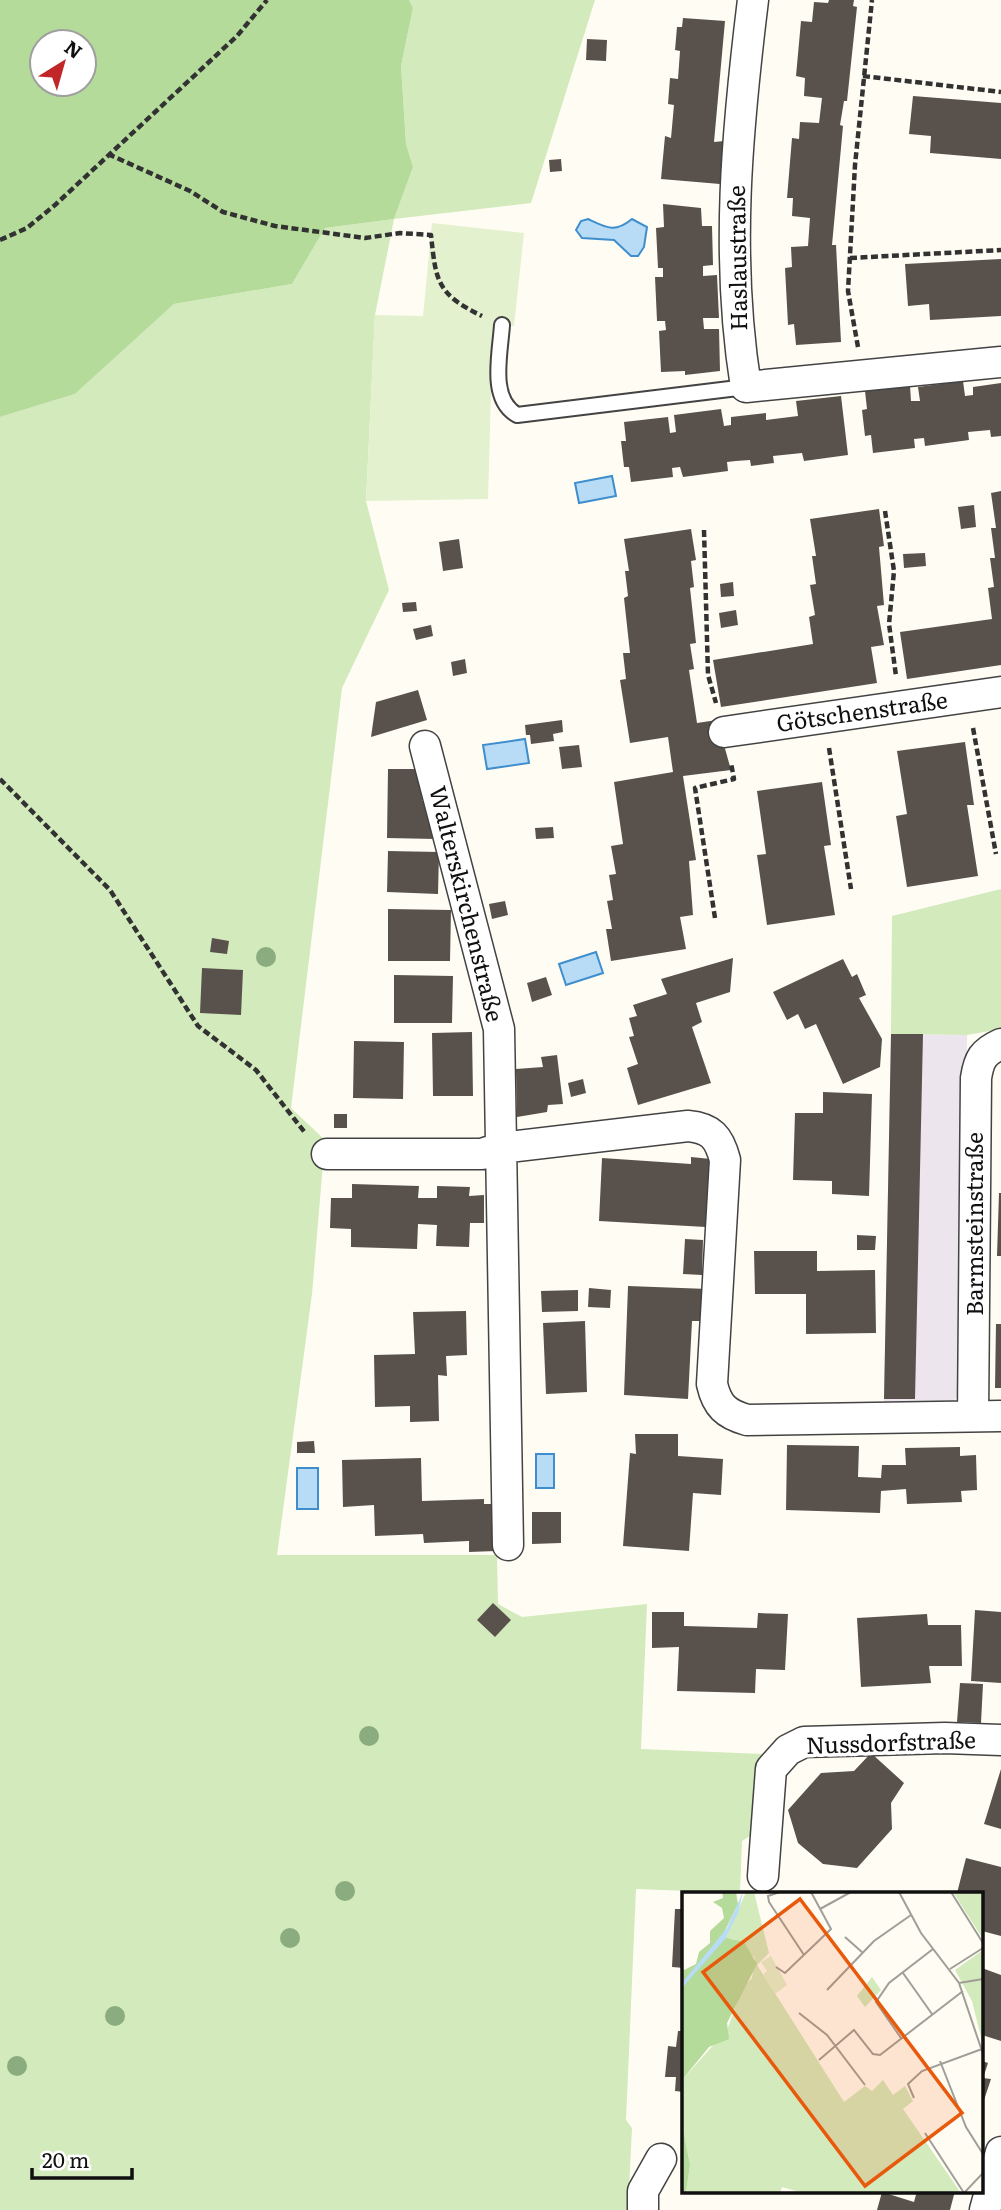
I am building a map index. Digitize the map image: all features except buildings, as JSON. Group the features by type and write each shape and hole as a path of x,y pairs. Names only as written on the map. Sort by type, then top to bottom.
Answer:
{"street":[{"name":"Haslaustraße","path":"747,387 736,322 735,233 738,115 753,0"},
{"path":"747,387 1001,362"},
{"name":"Götschenstraße","path":"724,732 1001,692"},
{"name":"Walterskirchenstraße","path":"425,746 499,1029 508,1545"},
{"name":"Barmsteinstraße","path":"987,1416 976,1078 979,1060 986,1051 1001,1044"},
{"path":"327,1154 482,1154 500,1148 688,1126 705,1127 720,1140 725,1160 712,1384 716,1401 729,1415 747,1420 987,1416"},
{"name":"Nussdorfstraße","path":"763,1876 771,1769 788,1750 804,1742 944,1738 1001,1741"},
{"path":"985,2210 1001,2152"},
{"path":"643,2210 643,2191 661,2159"}],"lane":[{"path":"502,325 499,396 505,408 517,415 531,416 747,387"}],"path":[{"path":"0,240 27,228 237,36 267,0"},
{"path":"862,374 848,290 863,76 872,0"},
{"path":"863,76 1001,92"},
{"path":"108,154 190,191 223,212 275,226 365,238 400,233 431,235 436,278 450,297 502,325"},
{"path":"850,258 1001,250"},
{"path":"885,510 894,571 889,624 900,706"},
{"path":"704,530 708,675 734,779 695,788 715,918"},
{"path":"968,697 996,855"},
{"path":"825,717 851,889"},
{"path":"0,779 110,890 198,1026 256,1070 288,1115 327,1154"}],"shaded area":[{"path":"891,1034 967,1035 963,1391 951,1403 884,1404"}],"green space":[{"path":"0,0 409,0 413,8 401,66 406,144 413,167 394,219 325,228 292,284 174,304 75,394 0,417"},
{"path":"409,0 595,0 531,203 394,219 413,167 406,144 401,66 413,8"},
{"path":"394,219 375,315 366,501 389,590 342,688 291,1108 325,1140 312,1294 277,1555 497,1555 498,1604 522,1617 647,1604 641,1749 763,1754 753,1834 742,1841 740,1892 636,1889 626,2120 632,2128 628,2210 0,2210 0,417 75,394 174,304 292,284 325,228"},
{"path":"432,223 524,233 514,326 493,325 488,499 366,501 375,315 423,316"},
{"path":"1001,889 1001,1029 967,1035 891,1034 892,916"}],"water":[{"path":"588,219 616,228 632,219 647,227 644,247 638,256 631,256 614,240 582,238 576,230 581,221"},
{"path":"612,476 616,496 579,503 575,483"},
{"path":"525,739 529,763 487,769 483,745"},
{"path":"596,952 603,973 566,985 559,964"},
{"path":"536,1454 554,1454 554,1488 536,1488"},
{"path":"297,1468 318,1468 318,1509 297,1509"}]}
